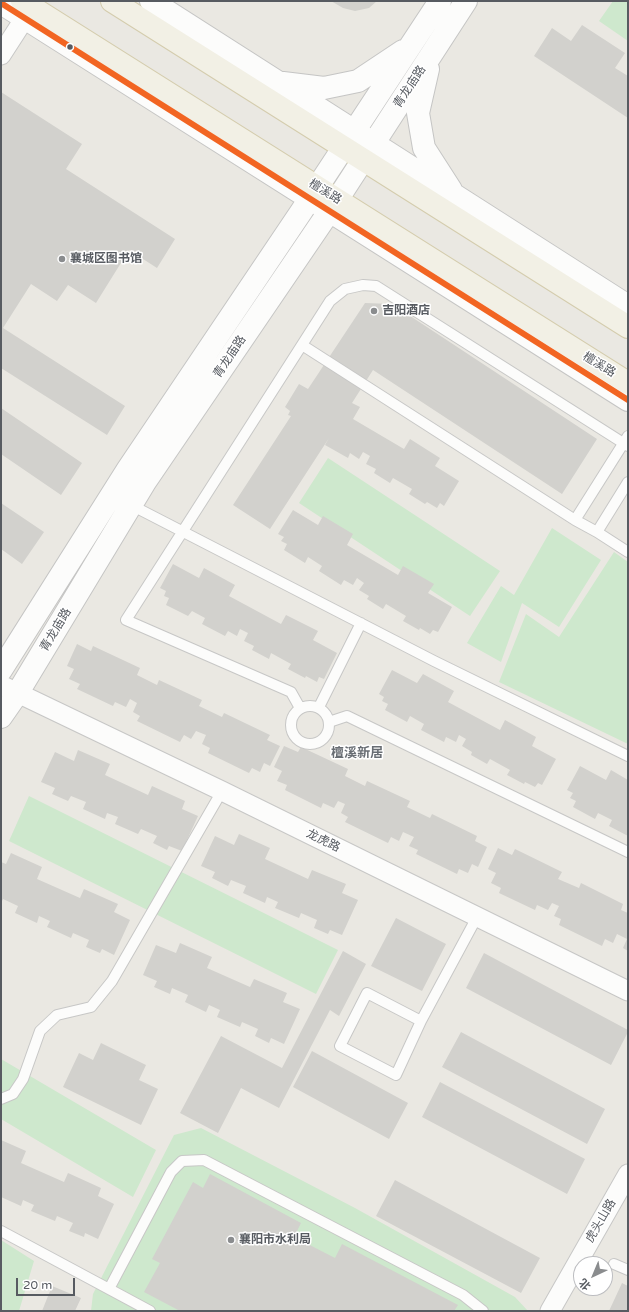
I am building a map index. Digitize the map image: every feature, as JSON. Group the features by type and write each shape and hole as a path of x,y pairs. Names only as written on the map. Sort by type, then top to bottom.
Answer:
{"main road":[{"path":"112,1 368,152 628,327"},
{"name":"檀溪路","path":"26,9 334,206 628,383"}],"street":[{"path":"151,1 278,83 349,140"},
{"name":"青龙庙路","path":"1,670 128,469 314,193 440,1"},
{"name":"青龙庙路","path":"1,717 9,690 131,506 145,482 334,206 466,1"},
{"path":"1,3 26,9 1,55"},
{"path":"278,83 324,88 358,81 410,46"},
{"path":"431,55 418,113 424,148 455,196"},
{"path":"368,152 455,196 624,300"},
{"path":"334,206 628,400"},
{"name":"龙虎路","path":"9,690 222,791 628,991"},
{"name":"虎头山路","path":"550,1311 628,1174"}],"lane":[{"path":"300,708 291,692 126,620 330,301 345,289 363,285 376,286 626,442 575,520"},
{"path":"302,345 575,520 628,552"},
{"path":"597,532 628,482"},
{"path":"131,506 434,661 628,756"},
{"path":"319,707 361,623"},
{"path":"312,705 319,707 328,716 329,729 323,740 317,743 304,744 294,736 291,724 292,718 300,708 312,705"},
{"path":"329,722 347,716 628,852"},
{"path":"1,1099 13,1094 23,1078 40,1031 56,1015 91,1007 112,981 222,791"},
{"path":"421,1021 367,993 340,1046 396,1075 421,1021 477,916"},
{"path":"109,1289 171,1172 182,1161 204,1160 463,1295 483,1311"},
{"path":"1,1231 150,1311"},
{"path":"614,1264 628,1270"}],"green space":[{"path":"613,1 628,1 628,41 599,21"},
{"path":"328,458 500,571 470,616 299,503"},
{"path":"552,528 601,560 559,627 522,603 501,662 467,643 501,586 514,595"},
{"path":"614,552 628,562 628,744 499,682 526,614 559,637"},
{"path":"29,796 338,950 316,994 9,841"},
{"path":"1,1059 156,1150 133,1197 1,1119"},
{"path":"201,1128 355,1208 515,1297 528,1311 91,1311 93,1294 174,1135"},
{"path":"1,1240 34,1261 19,1311 1,1311"}],"building":[{"path":"331,1 377,1 369,8 355,11 343,8"},
{"path":"582,25 625,53 615,68 628,76 628,118 534,56 552,28 571,41"},
{"name":"襄城区图书馆","path":"1,92 82,144 66,169 175,239 157,268 129,250 96,303 68,285 57,301 31,284 3,328 125,406 107,435 1,368"},
{"path":"365,303 392,304 597,439 562,494 373,370 352,403 360,407 353,419 404,449 410,439 440,458 435,466 459,481 444,506 440,503 437,508 427,502 425,504 409,494 412,489 393,478 390,483 374,473 376,469 366,464 370,456 363,452 359,459 350,453 348,458 325,445 329,438 270,529 233,505 291,416 288,415 290,411 285,407 299,384 308,389"},
{"path":"1,408 82,463 61,495 1,454"},
{"path":"1,503 44,532 22,564 1,549"},
{"path":"293,510 318,525 323,516 353,534 347,545 398,575 403,566 434,584 428,593 452,607 438,632 433,630 430,634 420,628 419,630 403,621 406,616 386,604 383,609 367,599 369,596 359,590 364,583 357,578 353,585 344,580 341,585 319,571 322,566 308,557 305,563 284,550 287,544 281,541 284,537 278,534"},
{"path":"173,564 199,578 204,568 235,585 229,596 281,624 286,615 318,631 313,640 337,653 324,679 319,677 317,682 306,676 305,678 288,669 291,664 271,653 269,659 252,650 254,646 244,641 248,633 240,629 237,636 228,631 225,636 202,624 205,618 192,611 188,616 166,605 169,598 164,596 166,591 160,588"},
{"path":"77,644 91,651 93,646 140,668 137,675 157,685 159,680 202,700 199,706 222,717 224,713 270,735 267,740 280,746 270,766 264,763 260,772 252,768 249,773 208,753 210,748 202,744 206,735 196,731 191,739 184,735 180,742 137,721 140,716 133,712 137,703 130,699 126,707 115,702 113,706 77,689 80,684 69,679 74,669 67,666"},
{"path":"392,670 417,683 423,674 454,691 448,702 500,730 505,720 536,737 532,746 556,759 542,785 538,783 535,787 525,782 524,784 507,775 510,770 490,759 487,764 471,755 472,752 462,746 466,739 459,735 456,742 446,737 444,742 421,730 424,724 410,716 407,722 385,710 388,704 382,701 384,697 379,694"},
{"path":"284,746 298,752 301,747 348,769 345,776 365,786 367,781 410,801 407,807 430,818 432,814 477,836 475,841 487,847 478,867 472,864 468,873 459,869 457,874 416,854 418,850 409,846 414,837 403,832 399,841 391,837 388,843 345,822 348,817 341,813 345,804 338,801 334,808 323,803 321,808 285,790 287,785 277,781 282,771 274,767"},
{"path":"78,750 110,764 105,775 148,795 152,786 185,801 182,809 198,816 182,851 169,846 167,850 153,843 157,836 141,829 138,834 115,824 118,817 107,813 105,819 83,809 86,802 71,796 68,801 52,794 55,788 41,782 55,752 74,761"},
{"path":"580,766 606,780 611,770 628,780 628,836 609,826 612,820 598,813 595,819 573,807 576,801 570,798 573,793 567,790"},
{"path":"239,834 270,848 265,859 308,879 312,870 346,884 342,893 358,900 342,935 330,930 328,934 314,928 317,920 301,913 299,918 275,908 278,902 267,897 265,903 243,893 246,886 231,880 228,886 212,878 215,872 201,866 215,836 234,845"},
{"path":"498,848 512,855 515,849 562,872 558,879 579,888 581,883 623,904 621,910 628,913 628,951 623,948 627,939 617,934 613,943 605,939 602,946 559,925 561,919 554,916 559,906 552,903 548,910 537,905 535,910 499,893 501,888 491,883 496,873 488,869"},
{"path":"11,853 42,867 37,879 80,898 84,889 118,904 114,912 130,920 114,955 102,949 100,953 86,947 89,940 73,933 71,938 47,927 50,921 39,916 37,923 15,913 18,906 3,899 1,903 1,862 6,864"},
{"path":"396,918 446,944 422,991 371,966"},
{"path":"180,943 212,957 207,968 250,987 254,979 287,993 283,1002 300,1009 284,1044 271,1038 269,1043 255,1036 258,1029 242,1022 240,1027 217,1017 220,1010 209,1005 206,1012 185,1002 188,995 172,988 170,994 154,987 157,981 143,975 156,945 176,953"},
{"path":"343,951 366,964 339,1016 330,1010 279,1108 241,1088 218,1133 180,1113 221,1036 282,1068"},
{"path":"484,953 628,1030 611,1065 466,988"},
{"path":"461,1032 605,1109 587,1144 442,1067"},
{"path":"101,1043 146,1065 139,1080 158,1089 141,1125 63,1087 79,1053 93,1060"},
{"path":"312,1051 408,1103 389,1139 293,1087"},
{"path":"440,1082 585,1159 567,1194 422,1117"},
{"path":"1,1140 26,1151 21,1163 64,1182 68,1173 101,1188 98,1196 114,1204 98,1239 85,1233 84,1237 69,1231 73,1223 57,1216 55,1221 31,1211 34,1205 23,1200 21,1206 1,1197"},
{"name":"襄阳市水利局","path":"210,1174 301,1223 294,1237 335,1258 342,1244 458,1305 454,1311 180,1311 144,1292 160,1263 152,1259 193,1182 203,1188"},
{"path":"395,1180 540,1258 521,1293 376,1216"},
{"path":"622,1283 628,1286 628,1311 609,1311"},
{"path":"52,1286 81,1298 75,1311 42,1311"}],"transit line":[{"path":"1,3 628,400"}],"place":[{"name":"襄城区图书馆","path":"62,259"},
{"name":"吉阳酒店","path":"374,311"},
{"name":"襄阳市水利局","path":"231,1240"}],"district":[{"name":"檀溪新居","path":"357,754"}]}
